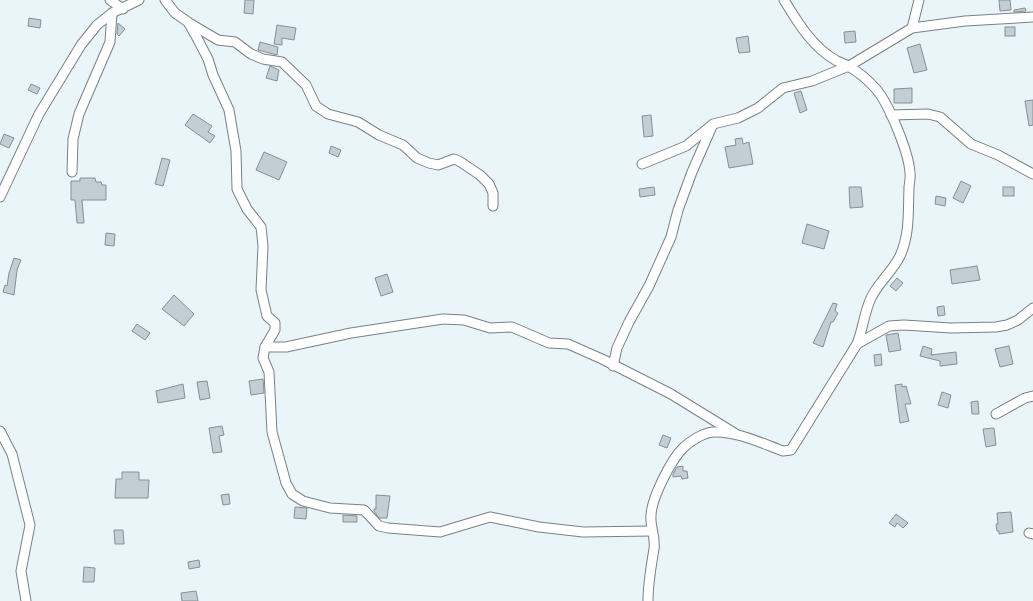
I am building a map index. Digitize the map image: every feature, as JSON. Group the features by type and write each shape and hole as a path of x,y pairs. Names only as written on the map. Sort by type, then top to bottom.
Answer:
{"street":[{"path":"110,0 123,9"},
{"path":"0,197 39,114 69,61 96,25 112,13 123,9 138,0"},
{"path":"166,0 175,13 218,40 235,42 251,54 263,59 282,62 306,85 316,106 328,114 358,122 379,135 403,145 417,158 429,163 438,165 454,159 459,161 480,175 489,184 493,193 493,206"},
{"path":"265,347 286,347 351,333 443,319 464,320 490,328 512,327 550,343 568,344 671,394 736,434 783,451 791,450 857,344 863,330 870,300 876,288 892,270 906,240 909,219 909,184 911,174 909,162 891,116 876,89 849,66 837,61 818,46 801,28 784,0"},
{"path":"912,28 919,0"},
{"path":"72,172 73,139 79,114 110,42 112,13"},
{"path":"642,164 686,146 713,124 738,118 758,108 783,88 812,81 849,66 912,28 965,21 1033,17"},
{"path":"188,22 208,59 213,75 229,110 236,151 237,189 247,209 261,227 263,246 262,290 267,316 275,323 275,330 265,347 263,358 269,372 272,432 286,483 292,494 303,501 330,508 364,510 379,526 388,528 440,532 490,517 539,527 583,532 652,531"},
{"path":"891,116 928,114 940,117 971,144 998,155 1033,174"},
{"path":"613,366 617,348 628,322 649,286 671,237 678,210 692,172 713,124"},
{"path":"857,344 889,326 904,325 951,328 996,327 1007,325 1018,320 1033,308"},
{"path":"996,414 1025,398 1033,396"},
{"path":"0,431 9,445 12,454 30,525 21,570 26,601"},
{"path":"648,601 648,578 654,549 650,516 653,503 672,462 683,448 694,440 712,432 736,434"}],"building":[{"path":"245,0 254,0 253,14 244,13"},
{"path":"999,0 1010,0 1011,10 1000,11"},
{"path":"1025,8 1026,11 1014,12 1014,10"},
{"path":"29,18 41,20 40,28 28,26"},
{"path":"118,23 125,29 119,36 117,34"},
{"path":"277,25 296,28 294,40 282,38 282,45 274,44"},
{"path":"1005,27 1015,27 1015,36 1005,36"},
{"path":"855,31 856,42 845,43 844,32"},
{"path":"748,36 750,52 739,53 736,38"},
{"path":"260,42 278,47 277,55 258,50"},
{"path":"920,44 927,70 914,73 907,48"},
{"path":"270,66 279,70 277,81 266,78"},
{"path":"31,84 40,88 37,94 28,90"},
{"path":"912,88 912,103 894,103 894,89"},
{"path":"801,91 807,110 800,113 794,93"},
{"path":"1033,100 1033,125 1029,126 1025,101"},
{"path":"193,114 212,126 208,132 215,136 210,143 185,125"},
{"path":"651,115 653,136 644,137 642,116"},
{"path":"4,134 14,138 9,148 0,144"},
{"path":"742,138 743,144 749,142 753,164 729,168 725,147 736,145 735,139"},
{"path":"331,146 341,150 338,157 329,153"},
{"path":"264,152 287,162 279,180 256,170"},
{"path":"162,158 170,160 163,186 155,184"},
{"path":"80,178 95,178 96,182 101,182 102,185 106,185 106,200 82,200 84,223 77,223 75,200 71,200 71,181 80,181"},
{"path":"961,181 971,186 963,203 953,198"},
{"path":"654,187 655,195 640,197 639,189"},
{"path":"849,187 861,187 863,207 850,208"},
{"path":"1003,187 1014,187 1014,196 1003,196"},
{"path":"936,196 946,198 945,206 935,204"},
{"path":"807,224 829,231 824,249 802,243"},
{"path":"106,233 115,234 114,246 105,245"},
{"path":"14,258 21,260 17,270 14,295 3,292 5,285 7,286 9,273"},
{"path":"977,266 980,280 952,284 950,270"},
{"path":"387,274 393,292 381,296 375,278"},
{"path":"897,278 903,283 896,291 890,286"},
{"path":"174,295 194,314 184,326 162,309"},
{"path":"833,303 837,304 835,311 838,313 833,322 831,322 823,347 813,343"},
{"path":"944,306 945,315 938,316 937,307"},
{"path":"137,324 150,333 145,340 132,331"},
{"path":"898,333 901,350 889,352 886,335"},
{"path":"923,346 932,349 931,355 956,352 957,364 940,366 940,361 920,356"},
{"path":"1009,346 1013,364 1000,367 995,349"},
{"path":"881,354 882,365 875,366 874,355"},
{"path":"263,379 264,393 251,395 249,381"},
{"path":"207,381 210,398 200,400 197,382"},
{"path":"183,384 185,398 158,403 156,391"},
{"path":"902,384 902,387 906,386 911,404 905,404 909,421 900,423 895,385"},
{"path":"942,392 951,395 948,408 938,405"},
{"path":"978,401 979,414 972,414 971,402"},
{"path":"222,426 224,435 219,436 222,452 213,453 209,428"},
{"path":"994,428 996,445 986,447 983,429"},
{"path":"663,435 671,438 667,448 659,445"},
{"path":"683,466 683,471 687,471 688,478 682,479 681,476 673,477 677,467"},
{"path":"122,472 139,472 139,480 149,480 148,498 115,498 116,479 122,479"},
{"path":"229,494 230,504 223,505 221,495"},
{"path":"376,495 390,496 387,518 379,518 374,511 374,509 376,509"},
{"path":"295,507 307,508 306,519 294,518"},
{"path":"1011,512 1013,532 999,534 996,524 998,524 997,513"},
{"path":"896,514 908,523 903,528 897,523 895,527 889,523"},
{"path":"343,515 357,516 357,522 343,522"},
{"path":"114,530 123,530 124,544 115,544"},
{"path":"199,560 200,567 189,569 188,562"},
{"path":"84,567 95,568 94,582 83,582"},
{"path":"196,591 198,601 182,601 181,593"}]}
